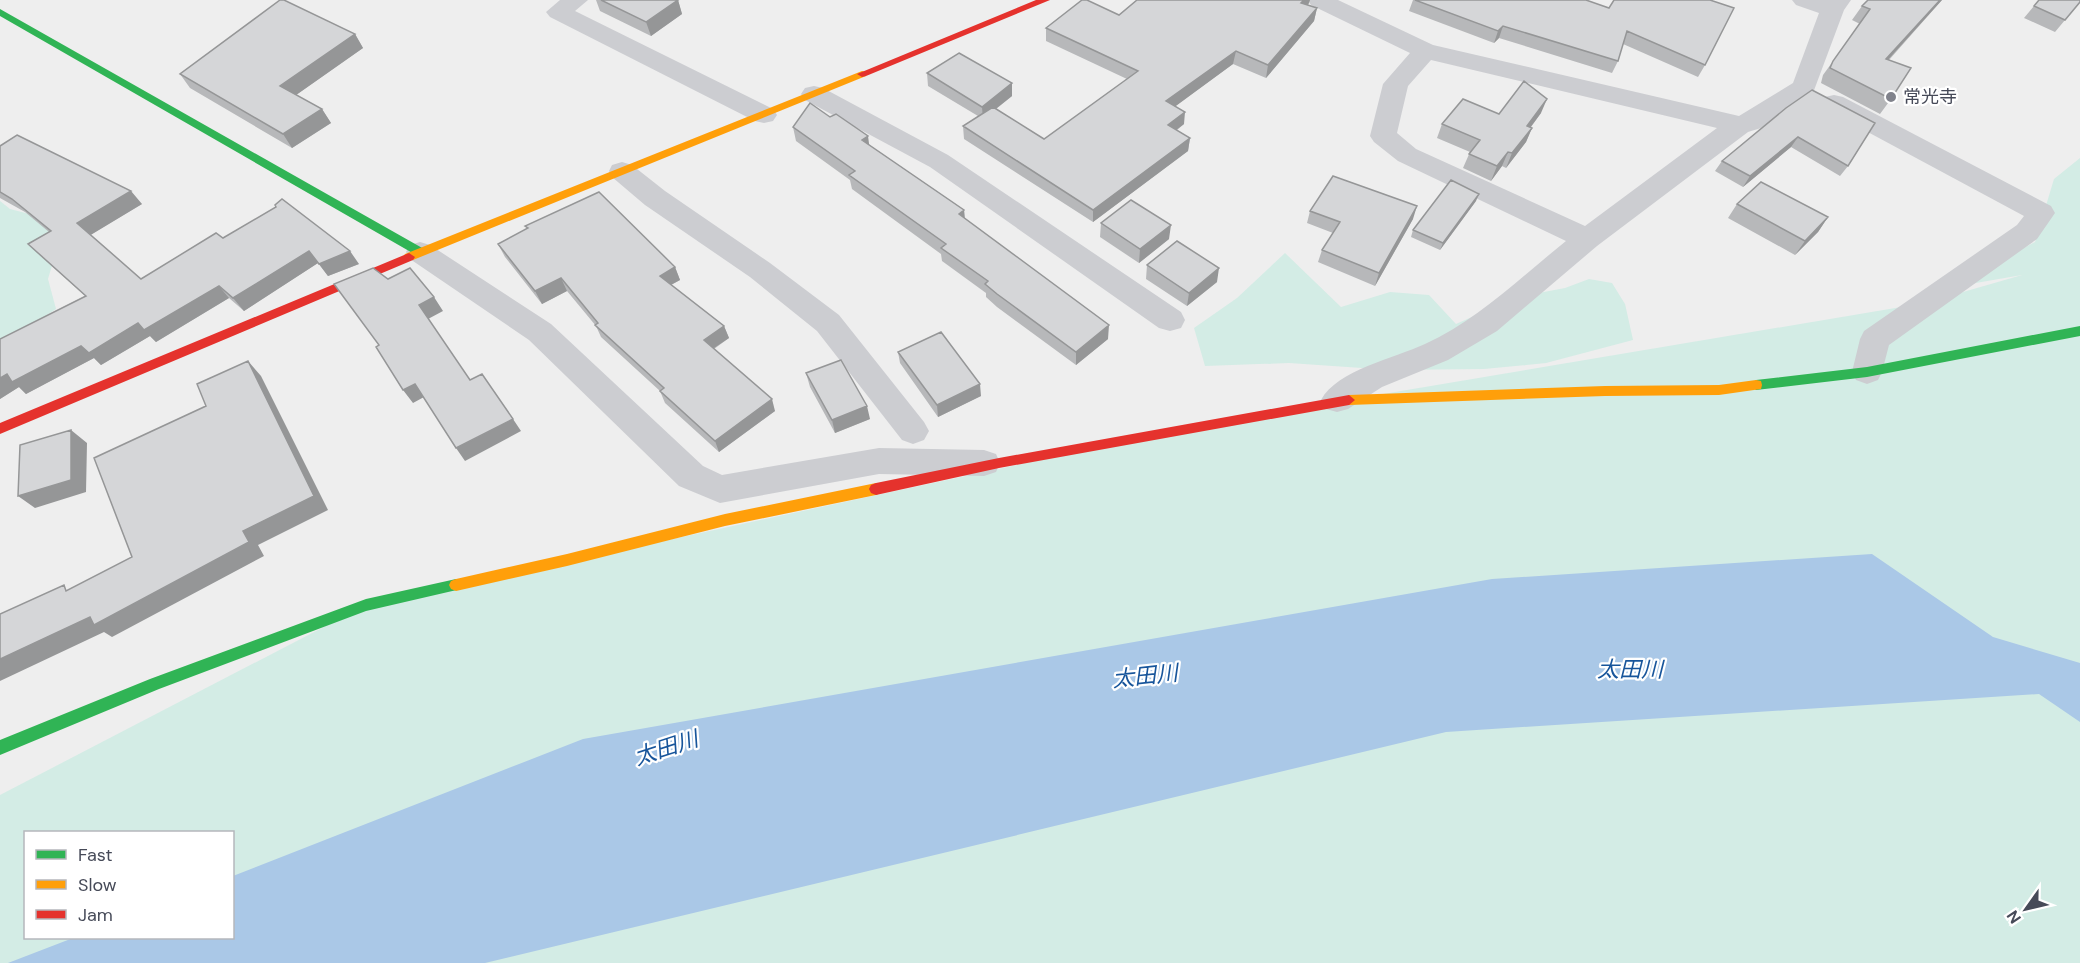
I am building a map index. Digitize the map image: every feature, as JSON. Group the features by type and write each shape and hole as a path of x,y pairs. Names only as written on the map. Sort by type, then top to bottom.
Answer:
{"street":[{"path":"576,0 558,12 764,114"},
{"path":"0,429 420,252 1045,0"},
{"path":"1319,0 1425,51 1739,125"},
{"path":"1337,400 1371,378 1437,352 1486,323 1587,238 1739,125 1752,122 1804,87 1835,4 1804,0"},
{"path":"0,12 420,252 540,332 691,476 720,489 879,461 999,463"},
{"path":"1425,51 1396,84 1383,136 1407,155 1587,238"},
{"path":"1804,87 2041,213 2027,232 1875,339 1867,372"},
{"path":"813,94 939,161 1170,320"},
{"path":"622,171 655,198 760,270 828,323 913,431"},
{"path":"0,748 155,684 366,605 567,560 726,520 999,463 1337,400 1605,391 1719,390 1867,372 2080,331"}],"green space":[{"path":"2080,158 2080,963 0,963 0,795 366,605 1216,422 1925,303 2022,275 1947,288 2035,242 2054,179"},
{"path":"0,201 10,209 41,217 59,242 48,279 56,309 17,335 0,340"},
{"path":"1285,253 1341,307 1390,292 1429,295 1456,324 1517,297 1565,288 1589,279 1612,283 1625,304 1633,340 1546,363 1484,369 1391,370 1289,363 1205,366 1194,328 1237,298"}],"water":[{"name":"太田川","path":"1872,554 1993,637 2080,663 2080,722 2039,694 1446,732 485,963 8,963 70,939 234,939 234,876 583,739 1492,579"}],"building":[{"path":"280,0 355,34 280,86 322,109 283,134 180,74"},
{"path":"601,0 678,0 646,22"},
{"path":"1082,0 1087,0 1119,15 1137,0 1304,0 1301,3 1317,8 1268,65 1236,51 1166,101 1185,112 1168,125 1190,138 1093,210 963,126 993,107 1044,139 1138,71 1046,28"},
{"path":"1415,0 1586,0 1609,8 1614,0 1710,0 1734,8 1705,65 1627,31 1618,61 1503,26 1498,31"},
{"path":"1868,0 1940,0 1886,59 1911,68 1891,99 1830,68 1870,9 1862,6"},
{"path":"2039,0 2080,0 2080,2 2065,20 2034,6"},
{"path":"959,53 1012,83 982,107 927,73"},
{"path":"1524,81 1547,99 1527,126 1532,128 1512,153 1508,152 1497,166 1469,154 1480,140 1442,124 1463,99 1499,114"},
{"path":"1812,90 1875,123 1848,166 1798,137 1750,176 1722,161 1786,108"},
{"path":"810,103 830,117 836,114 868,136 862,140 964,210 959,214 1109,325 1076,352 997,294 985,284 988,281 941,248 946,244 849,175 855,171 793,127"},
{"path":"17,135 131,191 77,223 141,279 216,233 223,238 276,207 275,205 282,199 350,251 319,264 309,251 233,298 219,286 144,330 138,323 89,353 81,346 12,382 7,374 0,378 0,339 86,296 28,244 51,231 0,192 0,146"},
{"path":"1333,176 1417,206 1379,273 1322,250 1340,222 1310,211"},
{"path":"1451,180 1479,194 1443,243 1413,230"},
{"path":"1761,182 1828,217 1805,241 1737,204"},
{"path":"599,192 675,267 660,276 724,326 704,340 772,399 715,441 660,391 664,388 595,325 598,323 561,278 535,291 498,244 528,228 525,226"},
{"path":"1131,200 1171,225 1140,249 1101,223"},
{"path":"1177,241 1219,268 1189,293 1147,265"},
{"path":"373,268 388,279 410,268 434,297 419,305 470,380 482,374 513,419 456,448 415,384 403,390 376,347 379,345 334,284"},
{"path":"941,332 980,384 937,405 898,352"},
{"path":"841,360 867,406 832,420 806,373"},
{"path":"248,361 314,496 243,531 249,542 94,625 90,617 0,659 0,614 64,585 66,591 132,557 94,458 206,406 197,384"},
{"path":"71,430 71,480 18,496 20,445"}],"traffic: fast":[{"path":"0,12 420,252"},
{"path":"1756,385 1867,372 2080,331"},
{"path":"0,748 155,684 366,605 456,585"}],"traffic: slow":[{"path":"409,257 862,74"},
{"path":"1349,400 1605,391 1719,390 1756,385"},
{"path":"456,585 725,520 876,489"}],"traffic: jam":[{"path":"862,74 1045,0"},
{"path":"0,429 409,257"},
{"path":"876,489 999,463 1349,400"}],"place":[{"name":"常光寺","path":"1891,97"}]}
